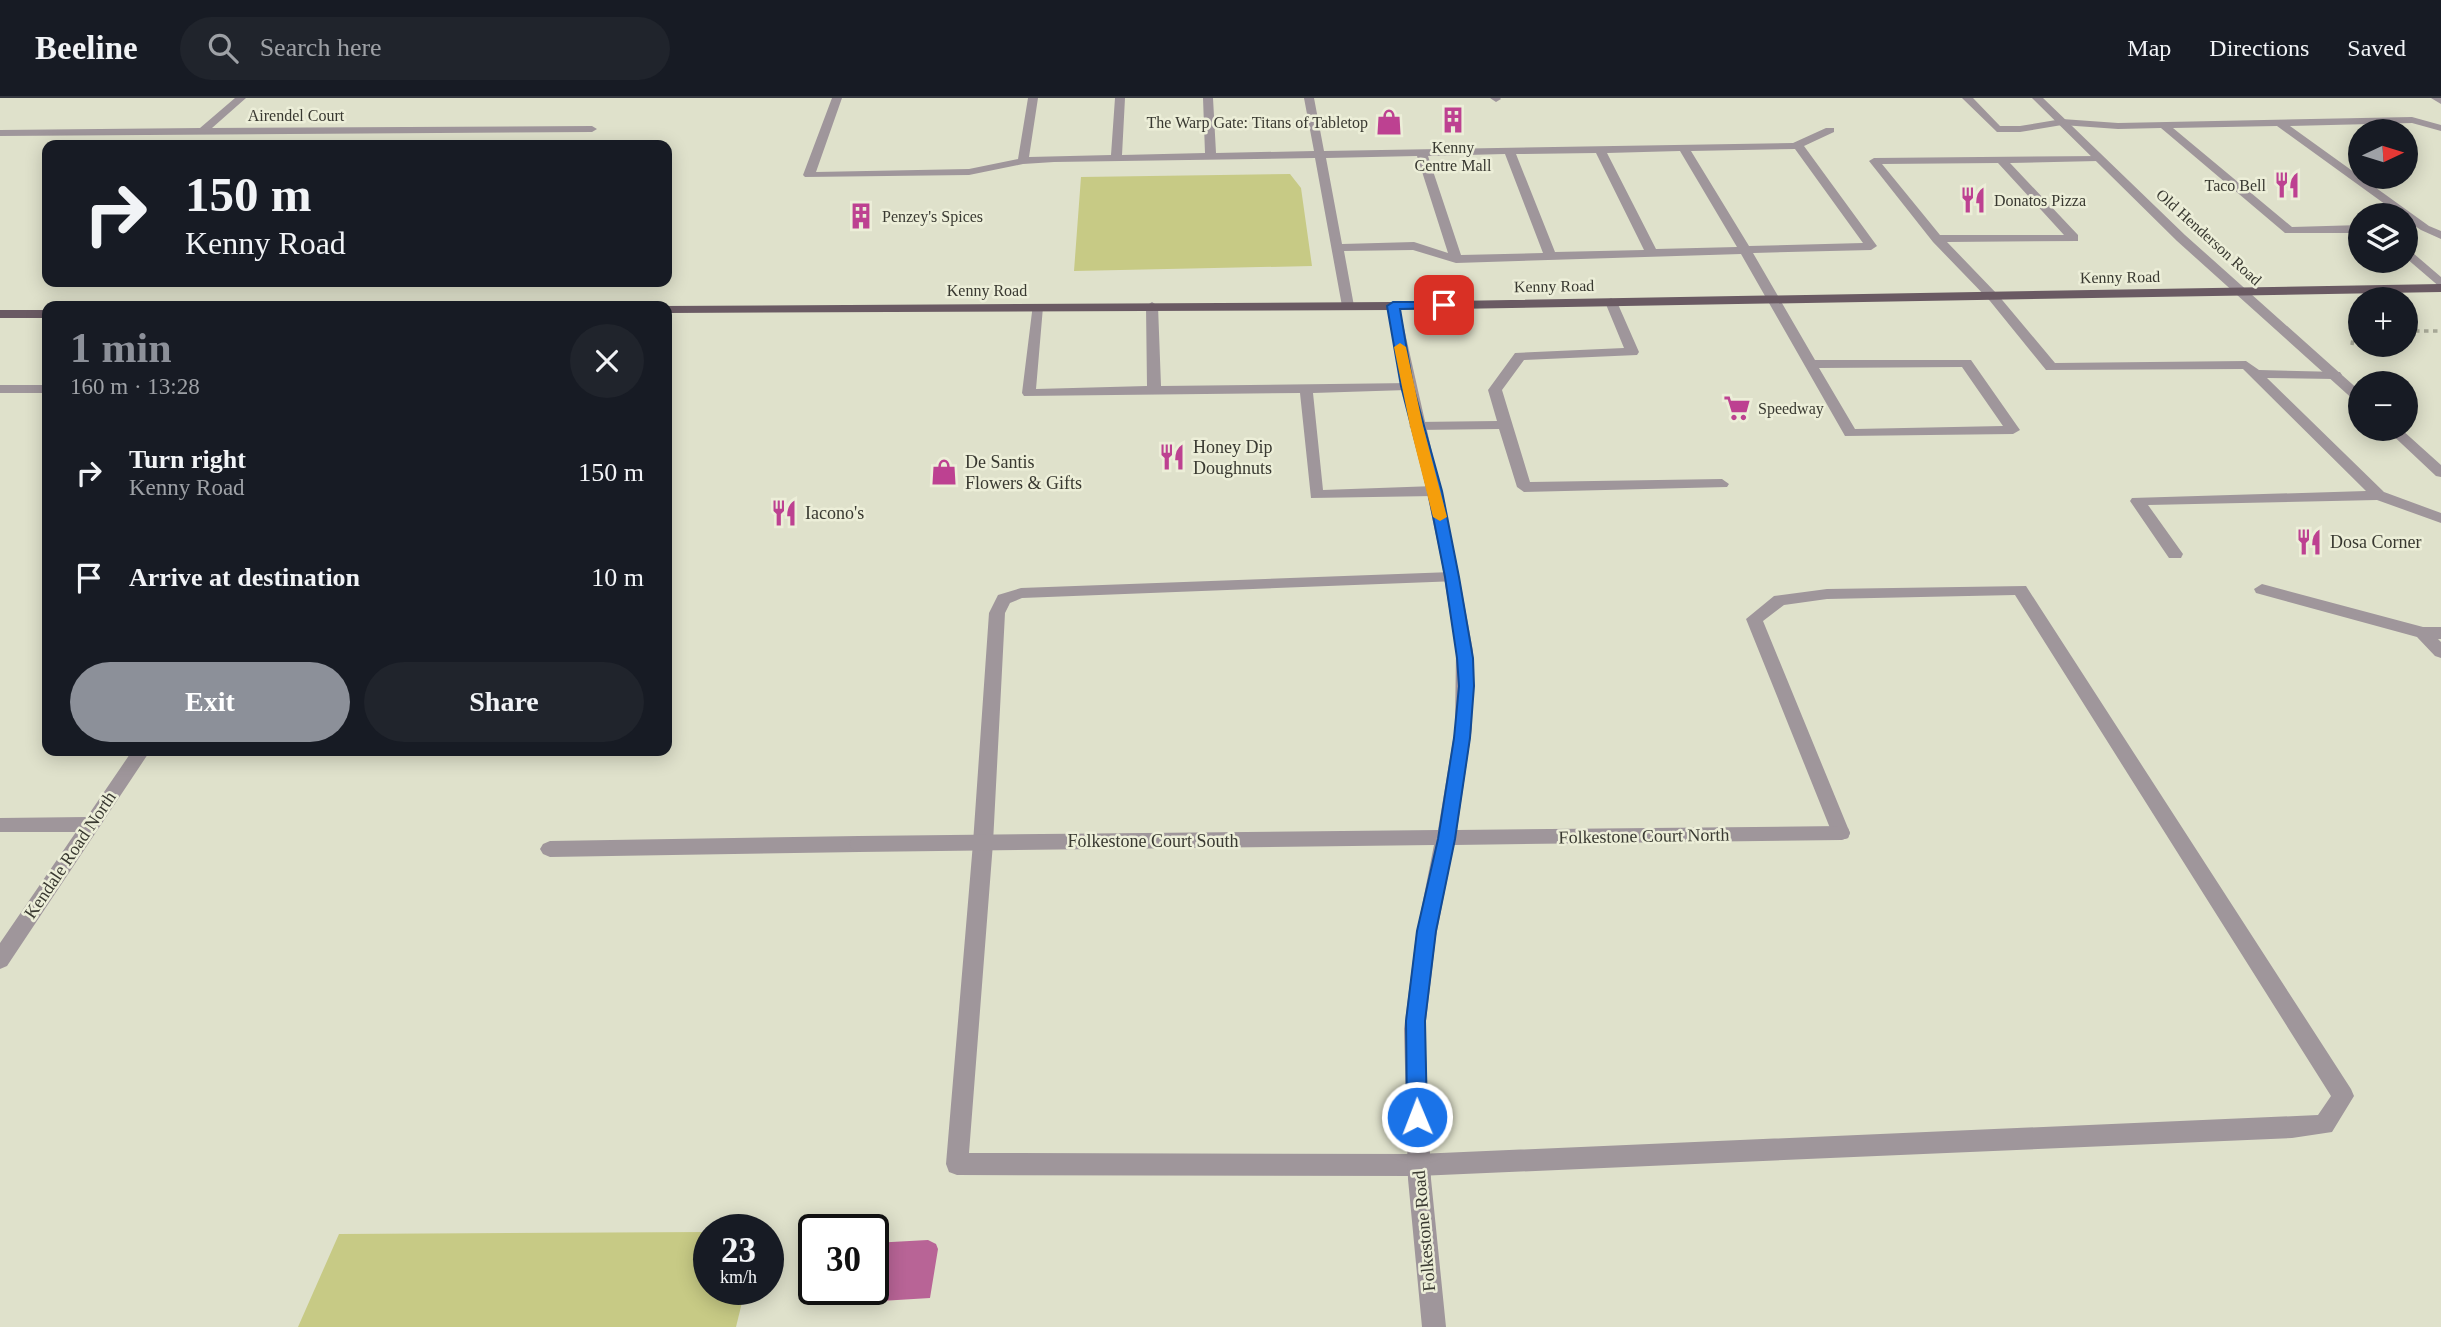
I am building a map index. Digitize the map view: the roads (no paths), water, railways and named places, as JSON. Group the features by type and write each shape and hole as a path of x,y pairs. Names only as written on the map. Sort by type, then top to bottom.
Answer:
{"main road":[{"name":"Kenny Road","path":"672,309 1393,306 1994,298 2441,286"},
{"path":"0,314 42,314"}],"street":[{"path":"203,131 241,98"},
{"path":"837,98 809,175 969,172 1023,161 1116,158 1795,146 1830,130"},
{"path":"1023,161 1033,98"},
{"path":"1116,158 1120,98"},
{"path":"1208,98 1211,157"},
{"path":"1309,98 1349,306"},
{"path":"1967,98 1997,129 2062,122 2163,125 2412,120 2441,128"},
{"name":"Old Henderson Road","path":"2037,98 2181,238 2348,388"},
{"path":"2436,98 2441,101"},
{"path":"2278,122 2425,228 2441,235"},
{"path":"2163,125 2289,231 2348,229"},
{"name":"Airendel Court","path":"0,133 592,129"},
{"path":"1338,248 1415,246 1456,259 1871,246 1795,146"},
{"path":"1684,149 1850,433 2013,430 1966,363 1810,364"},
{"path":"1601,151 1652,253"},
{"path":"1510,153 1550,256"},
{"path":"1422,154 1456,259"},
{"path":"2098,158 1874,161 1937,239 1994,298 2051,367 2246,365 2379,495"},
{"path":"1937,239 2074,238 2001,160"},
{"path":"2418,228 2441,228"},
{"path":"2418,234 2425,228"},
{"path":"2418,263 2441,286"},
{"path":"1611,302 1632,352 1520,356 1495,390 1524,487 1722,484"},
{"path":"1152,306 1154,390"},
{"name":"Folkestone Road","path":"1393,306 1416,426 1435,491 1465,658 1462,738 1446,839 1427,931 1415,1021 1418,1165 1434,1327"},
{"path":"1037,307 1029,393 1407,386"},
{"path":"2256,374 2335,376"},
{"path":"0,389 42,389"},
{"path":"1306,389 1316,495 1435,491"},
{"path":"1416,426 1505,425"},
{"path":"2406,441 2441,473"},
{"path":"2175,554 2137,500 2379,495 2441,518"},
{"path":"1418,1165 957,1164 997,613 1004,599 1021,593 1452,577"},
{"path":"2262,589 2423,633 2441,633"},
{"name":"Folkestone Court North","path":"1418,1165 2324,1125 2343,1096 2020,590 1827,594 1780,600 1754,619 1841,832 1446,839"},
{"path":"2423,633 2441,652"},
{"name":"Kendale Road North","path":"0,960 138,756"},
{"path":"0,825 91,824"},
{"name":"Folkestone Court South","path":"550,849 1446,839"}],"place":[{"name":"Kenny Centre Mall","path":"1453,120"},
{"name":"The Warp Gate: Titans of Tabletop","path":"1389,122"},
{"name":"Taco Bell","path":"2287,185"},
{"name":"Donatos Pizza","path":"1973,200"},
{"name":"Penzey's Spices","path":"861,216"},
{"name":"Speedway","path":"1737,408"},
{"name":"Honey Dip Doughnuts","path":"1172,457"},
{"name":"De Santis Flowers & Gifts","path":"944,472"},
{"name":"Iacono's","path":"784,513"},
{"name":"Dosa Corner","path":"2309,542"}]}
